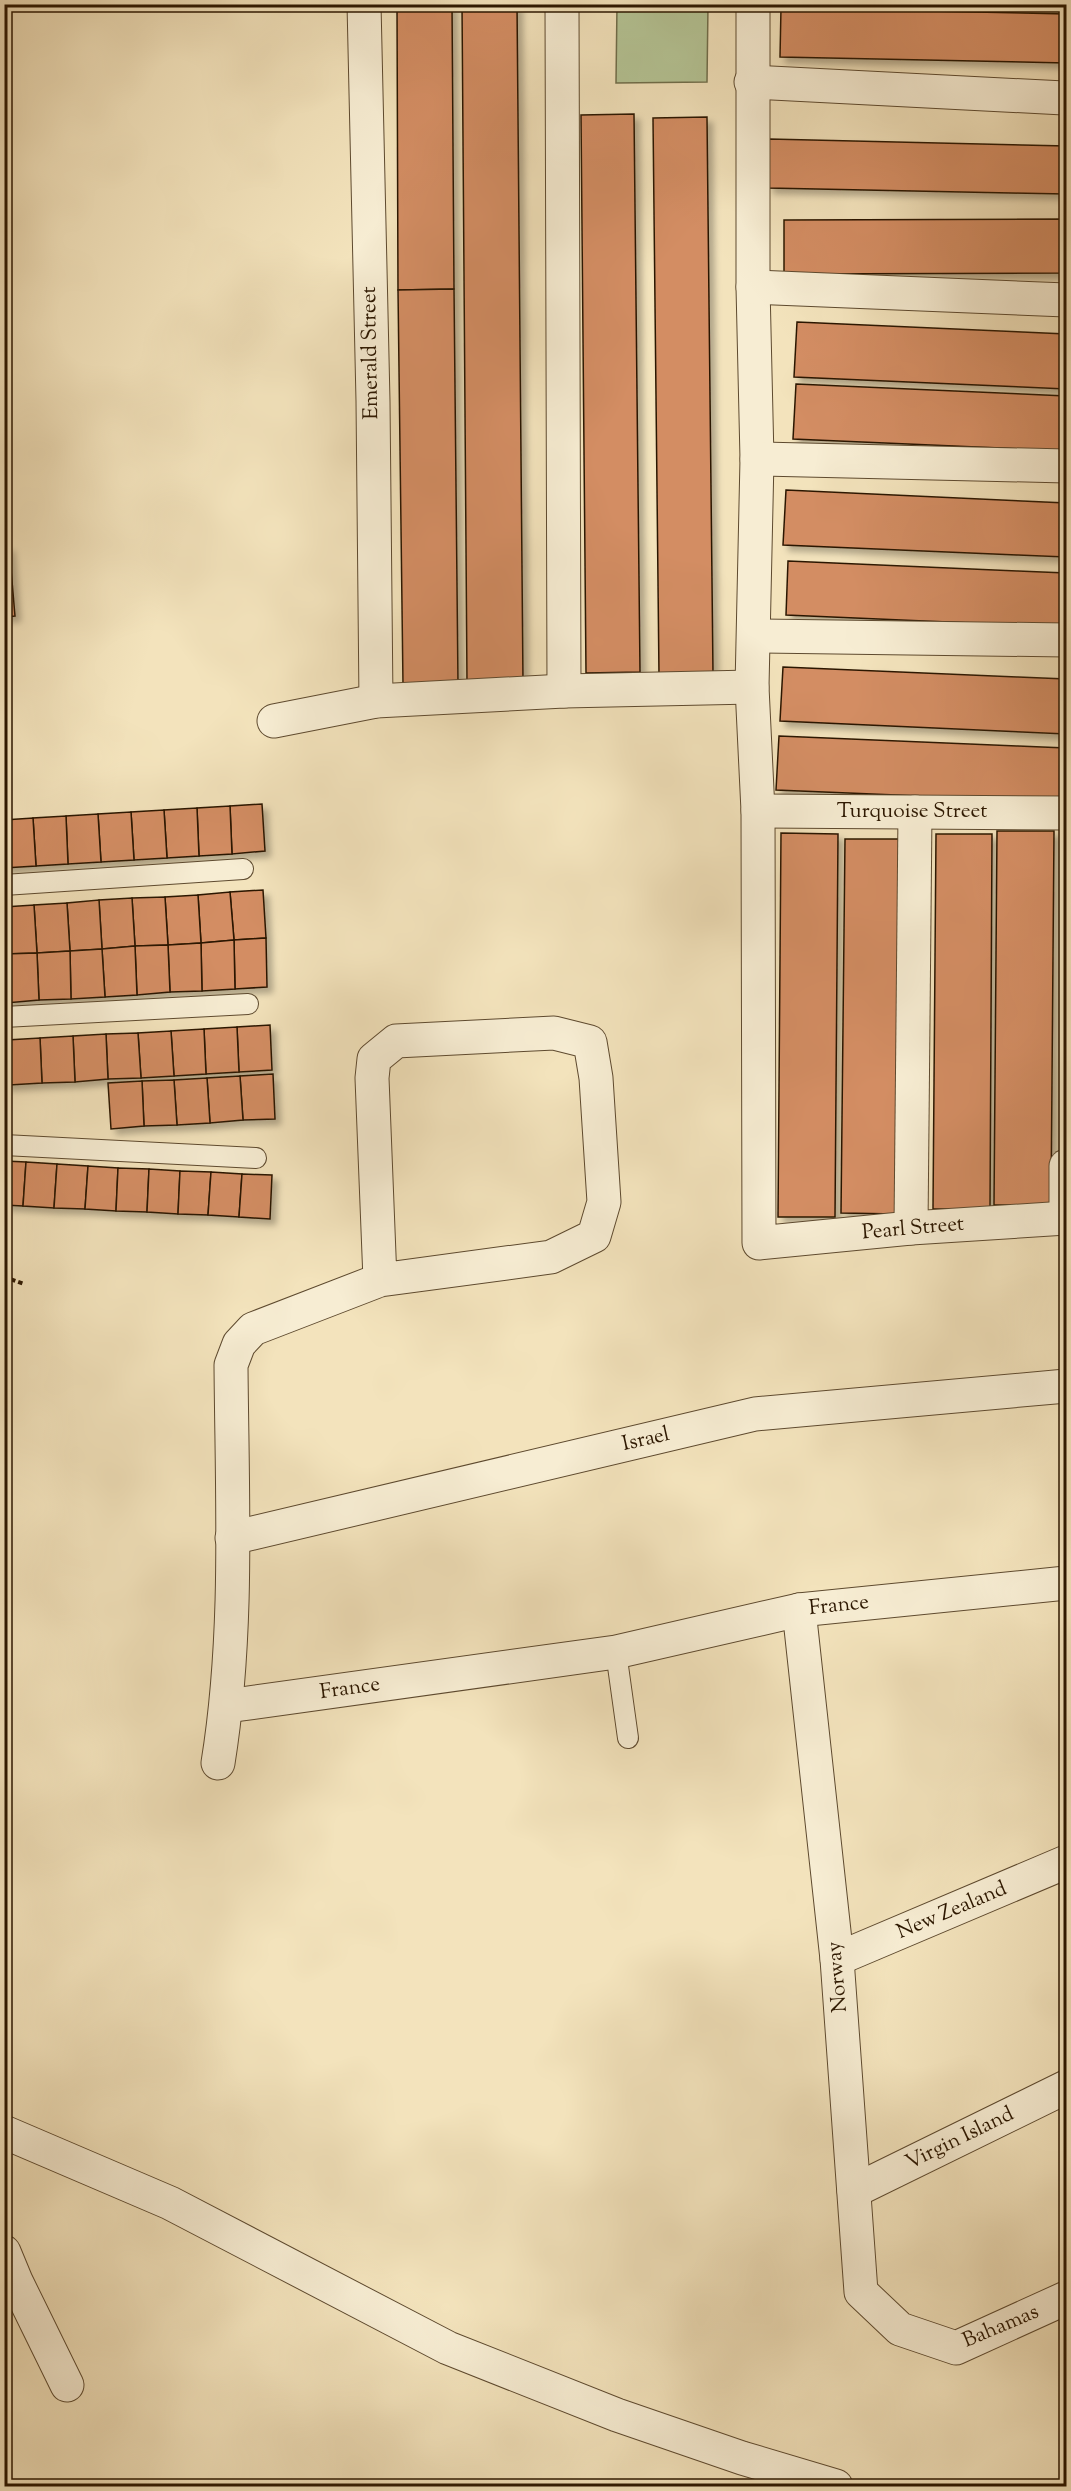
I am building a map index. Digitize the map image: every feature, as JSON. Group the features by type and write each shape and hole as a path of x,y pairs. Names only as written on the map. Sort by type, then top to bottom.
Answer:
{"street":[{"name":"Emerald Street","path":"364,4 373,401 376,701"},
{"path":"562,4 564,691"},
{"path":"753,4 751,82 757,459 755,636 752,687 758,811"},
{"path":"751,82 1064,98"},
{"path":"753,287 1066,300"},
{"path":"757,459 1066,466"},
{"path":"755,636 1066,640"},
{"path":"274,721 376,701 564,691 752,687"},
{"name":"Turquoise Street","path":"758,811 1066,813"},
{"name":"Pearl Street","path":"758,811 759,1243 911,1228 1066,1218"},
{"path":"911,1228 915,812"},
{"path":"218,1763 227,1706 232,1538 231,1365 239,1344 253,1329 380,1280 551,1257 594,1236 604,1202 596,1078 590,1042 554,1033 396,1041 374,1059 372,1078 380,1280"},
{"path":"1066,1166 1066,1218"},
{"name":"Israel","path":"232,1538 755,1414 1066,1386"},
{"name":"France","path":"227,1706 616,1652 799,1610 1066,1583"},
{"name":"Norway","path":"799,1610 837,1959 861,2292 900,2329"},
{"name":"New Zealand","path":"837,1959 1066,1862"},
{"name":"Virgin Island","path":"854,2191 1066,2087"},
{"path":"4,2132 170,2203 448,2348 617,2415 742,2458 836,2487"},
{"path":"4,2252 68,2385"},
{"name":"Bahamas","path":"900,2329 956,2348 1066,2298"}],"lane":[{"path":"4,885 243,869"},
{"path":"4,1017 248,1004"},
{"path":"4,1145 256,1158"},
{"path":"616,1652 628,1738"}],"path":[{"path":"4,1277 24,1284"}],"green space":[{"path":"617,5 708,5 707,82 616,83"}],"building":[{"path":"397,4 452,4 454,289 398,290"},
{"path":"462,4 517,4 523,682 467,683"},
{"path":"781,8 1066,14 1066,63 780,57"},
{"path":"634,114 640,672 586,673 581,115"},
{"path":"707,117 713,674 659,675 653,118"},
{"path":"769,139 1066,146 1066,194 768,188"},
{"path":"1066,219 1066,273 784,274 784,220"},
{"path":"454,289 458,684 403,685 398,290"},
{"path":"797,322 1066,334 1066,389 794,377"},
{"path":"796,384 1066,396 1066,451 793,439"},
{"path":"786,490 1066,503 1066,557 783,545"},
{"path":"4,546 9,546 15,616 4,617"},
{"path":"788,561 1066,573 1066,627 786,615"},
{"path":"783,667 1066,679 1066,734 780,721"},
{"path":"779,736 1066,748 1066,802 776,790"},
{"path":"262,804 265,851 232,854 230,806"},
{"path":"230,806 232,854 199,856 197,808"},
{"path":"197,808 199,856 167,858 164,810"},
{"path":"164,810 167,858 134,860 131,812"},
{"path":"131,812 134,860 101,862 98,814"},
{"path":"98,814 101,862 68,864 66,816"},
{"path":"66,816 68,864 36,866 33,818"},
{"path":"33,818 36,866 4,868 4,820"},
{"path":"997,831 1054,831 1051,1205 994,1205"},
{"path":"781,833 838,834 835,1217 778,1217"},
{"path":"936,834 992,834 990,1209 933,1209"},
{"path":"845,839 901,839 898,1214 841,1213"},
{"path":"263,890 266,938 234,940 230,892"},
{"path":"230,892 234,940 201,943 198,895"},
{"path":"198,895 201,943 168,945 165,897"},
{"path":"165,897 168,945 135,946 132,898"},
{"path":"132,898 135,946 102,949 99,900"},
{"path":"99,900 102,949 70,951 67,903"},
{"path":"67,903 70,951 37,953 34,905"},
{"path":"34,905 37,953 4,954 4,907"},
{"path":"266,938 267,987 235,989 234,940"},
{"path":"234,940 235,989 202,991 201,943"},
{"path":"201,943 202,991 170,992 168,945"},
{"path":"168,945 170,992 137,995 135,946"},
{"path":"135,946 137,995 105,997 102,949"},
{"path":"102,949 105,997 71,999 70,951"},
{"path":"70,951 71,999 39,1000 37,953"},
{"path":"37,953 39,1000 6,1003 4,954"},
{"path":"270,1025 272,1070 239,1072 237,1027"},
{"path":"237,1027 239,1072 206,1074 204,1029"},
{"path":"204,1029 206,1074 174,1076 171,1031"},
{"path":"171,1031 174,1076 141,1078 138,1033"},
{"path":"138,1033 141,1078 108,1079 106,1034"},
{"path":"106,1034 108,1079 75,1082 73,1036"},
{"path":"73,1036 75,1082 42,1083 40,1038"},
{"path":"40,1038 42,1083 9,1085 7,1040"},
{"path":"4,1040 7,1040 9,1085 4,1085"},
{"path":"273,1074 275,1119 243,1120 240,1076"},
{"path":"240,1076 243,1120 210,1123 207,1078"},
{"path":"207,1078 210,1123 177,1125 174,1080"},
{"path":"174,1080 177,1125 144,1126 142,1081"},
{"path":"142,1081 144,1126 111,1129 108,1083"},
{"path":"4,1161 26,1162 23,1206 4,1205"},
{"path":"26,1162 57,1164 54,1208 23,1206"},
{"path":"57,1164 88,1166 85,1209 54,1208"},
{"path":"88,1166 118,1168 116,1211 85,1209"},
{"path":"118,1168 149,1169 147,1212 116,1211"},
{"path":"149,1169 180,1171 178,1214 147,1212"},
{"path":"180,1171 211,1172 208,1215 178,1214"},
{"path":"211,1172 242,1174 239,1217 208,1215"},
{"path":"242,1174 272,1175 270,1219 239,1217"}]}
